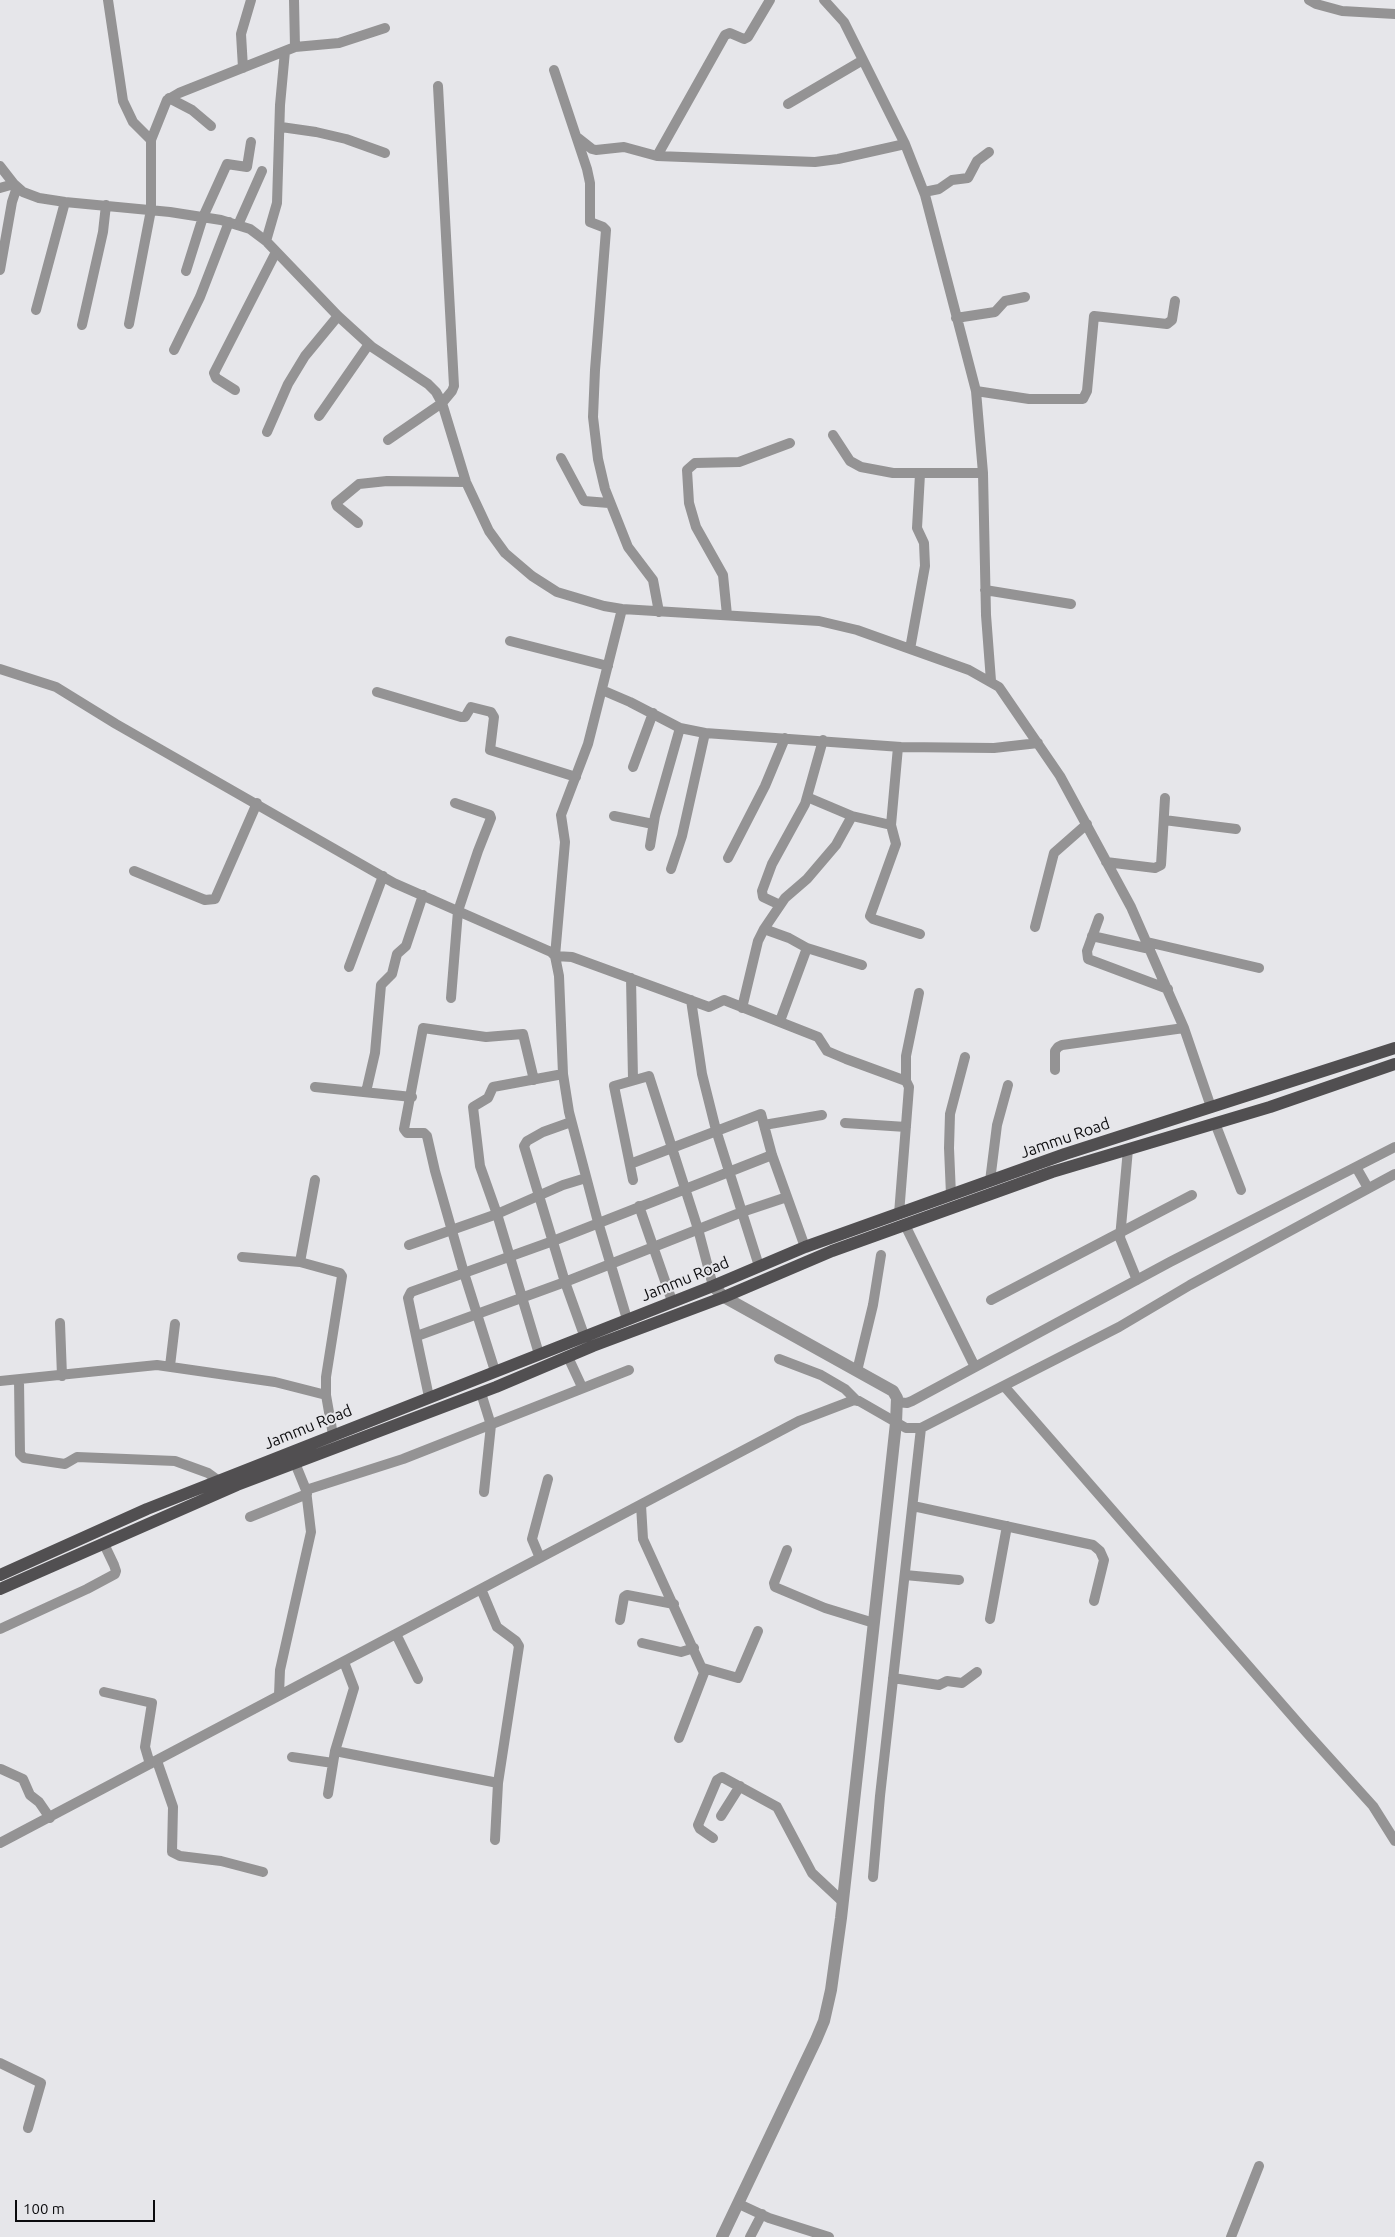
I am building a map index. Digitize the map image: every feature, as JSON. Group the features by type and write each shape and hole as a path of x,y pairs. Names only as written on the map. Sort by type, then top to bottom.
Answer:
{"main road":[{"name":"Jammu Road","path":"0,1575 138,1513 584,1335 713,1286 805,1247 1064,1154 1395,1048"},
{"path":"0,1589 237,1485 724,1297 832,1251 1052,1172 1215,1123 1395,1064"}],"street":[{"path":"108,0 123,101 133,122 151,140"},
{"path":"243,68 241,34 251,0"},
{"path":"266,242 277,203 280,105 290,49 294,0"},
{"path":"657,156 725,35 730,33 744,39 748,37 770,0"},
{"path":"825,0 844,22 906,144 924,192 976,391 983,473 985,590 991,681"},
{"path":"1309,0 1316,4 1342,11 1395,14"},
{"path":"129,324 151,210 151,140 169,98 290,49 339,43 385,28"},
{"path":"788,104 863,60"},
{"path":"554,70 578,138 590,183 590,222 605,228 607,238 595,370 593,417 598,459 609,502 628,547 653,580 659,612"},
{"path":"388,440 442,402 452,391 454,382 438,86"},
{"path":"169,98 192,110 211,126"},
{"path":"280,127 339,137 385,153"},
{"path":"578,138 596,150 624,147 657,156 815,162 838,160 906,144"},
{"path":"186,271 203,217 227,163 247,167 251,142"},
{"path":"924,192 939,189 952,180 968,178 977,162 989,152"},
{"path":"0,166 15,186 31,196 65,202 203,217 250,229 266,242 338,316 369,344 428,384 442,402 466,482 489,531 505,553 532,576 557,592 604,606 622,609 819,621 857,630 969,670 999,687 1038,743 1087,824 1131,907 1184,1028 1211,1107"},
{"path":"174,350 233,224 262,171"},
{"path":"0,188 15,186"},
{"path":"0,270 15,186"},
{"path":"36,310 65,202"},
{"path":"82,325 103,232 106,205"},
{"path":"235,390 216,378 214,373 276,252"},
{"path":"956,318 995,312 1005,300 1025,297"},
{"path":"976,391 1029,399 1082,399 1087,391 1094,316 1170,323 1175,301"},
{"path":"267,432 288,384 305,356 338,316"},
{"path":"320,416 369,344"},
{"path":"833,435 852,464 874,470 920,474 983,473"},
{"path":"728,615 724,579 696,526 689,502 688,470 691,464 695,463 739,462 790,443"},
{"path":"562,458 584,501 609,502"},
{"path":"910,649 925,566 924,543 917,528 920,474"},
{"path":"358,523 336,506 336,503 359,484 387,481 466,482"},
{"path":"985,590 1071,604"},
{"path":"555,956 565,842 561,815 588,744 622,609"},
{"path":"510,641 608,666"},
{"path":"0,669 56,687 116,724 383,876 423,896 552,952 558,964 563,1074 571,1122 627,1319"},
{"path":"602,690 680,728 705,733 823,740 898,747 994,748 1038,743"},
{"path":"377,692 461,718 466,715 470,707 491,712 494,716 490,750 576,776"},
{"path":"633,767 653,714"},
{"path":"650,846 653,824 680,728"},
{"path":"671,869 682,836 705,733"},
{"path":"728,858 765,786 785,738"},
{"path":"780,905 763,898 762,891 772,864 807,797 823,740"},
{"path":"898,747 891,825 896,844 870,916 873,919 920,934"},
{"path":"807,797 852,816 891,825"},
{"path":"1106,862 1158,867 1162,862 1165,798"},
{"path":"134,871 205,900 215,899 257,803"},
{"path":"451,998 458,911 491,818 490,815 455,803"},
{"path":"614,816 653,824"},
{"path":"742,1008 758,941 764,929 785,898 807,880 836,845 852,816"},
{"path":"1164,820 1236,829"},
{"path":"1035,927 1054,853 1087,824"},
{"path":"349,967 383,876"},
{"path":"366,1092 375,1053 382,986 392,974 397,954 406,946 423,896"},
{"path":"1099,918 1087,951 1088,958 1168,989"},
{"path":"764,929 789,938 807,948 862,965"},
{"path":"1092,936 1148,945 1259,968"},
{"path":"780,1022 807,948"},
{"path":"555,956 572,957 711,1008 724,1000 818,1037 827,1051 906,1080"},
{"path":"631,978 633,1079"},
{"path":"899,1214 909,1086 906,1080 906,1056 919,993"},
{"path":"691,1000 702,1074 716,1130 759,1266"},
{"path":"495,1371 464,1273 427,1136 424,1133 407,1133 404,1130 412,1097 424,1028 486,1037 523,1034 534,1080"},
{"path":"1055,1070 1055,1051 1062,1045 1184,1028"},
{"path":"951,1195 950,1114 965,1057"},
{"path":"539,1354 497,1214 480,1166 473,1107 488,1098 492,1088 563,1074"},
{"path":"633,1180 614,1087 616,1084 648,1076 651,1078 698,1229 713,1286 724,1297 893,1392 904,1418 912,1506 880,1796 874,1877"},
{"path":"990,1181 997,1125 1008,1085"},
{"path":"315,1086 412,1097"},
{"path":"630,1164 672,1146 759,1114 762,1115 772,1155 805,1247"},
{"path":"764,1125 822,1115"},
{"path":"571,1122 544,1132 527,1141 524,1145 565,1282 584,1335"},
{"path":"845,1123 906,1126"},
{"path":"1215,1123 1241,1190"},
{"path":"722,2237 742,2205 824,2021 835,1968 874,1623 904,1418 912,1401 1137,1280 1357,1169 1395,1147"},
{"path":"1128,1149 1121,1232 1122,1245 1137,1280"},
{"path":"429,1397 408,1298 409,1293 553,1241 772,1155"},
{"path":"1357,1169 1366,1185"},
{"path":"0,1843 799,1421 849,1401 857,1401 904,1418 1004,1386 1119,1327 1366,1185 1395,1174"},
{"path":"409,1245 497,1214 586,1178"},
{"path":"300,1262 315,1180"},
{"path":"991,1300 1192,1195"},
{"path":"417,1336 565,1282 742,1212 787,1197"},
{"path":"639,1206 655,1247 672,1301"},
{"path":"906,1226 975,1367"},
{"path":"857,1372 873,1305 881,1255"},
{"path":"242,1257 300,1262 340,1273 342,1276 326,1377 326,1395 334,1435"},
{"path":"60,1323 62,1376"},
{"path":"170,1366 174,1324"},
{"path":"568,1357 581,1385"},
{"path":"779,1359 821,1375 845,1389 857,1401"},
{"path":"0,1381 157,1365 284,1384 326,1395"},
{"path":"250,1517 305,1488 403,1459 489,1417 629,1370"},
{"path":"19,1380 20,1454 24,1458 65,1464 77,1457 175,1461 208,1473 219,1481"},
{"path":"1004,1386 1373,1806 1395,1841"},
{"path":"481,1392 489,1417 484,1492"},
{"path":"279,1695 280,1670 310,1532 305,1488 296,1463"},
{"path":"540,1558 532,1539 548,1479"},
{"path":"640,1505 643,1539 703,1668 704,1676 679,1738"},
{"path":"912,1506 1093,1545 1100,1551 1104,1560 1094,1601"},
{"path":"990,1619 1007,1526"},
{"path":"0,1629 100,1583 116,1573 104,1544"},
{"path":"787,1550 774,1583 775,1587 825,1608 874,1623"},
{"path":"905,1575 959,1580"},
{"path":"481,1589 496,1627 516,1641 518,1646 498,1782 495,1840"},
{"path":"620,1620 624,1598 627,1595 674,1604"},
{"path":"703,1668 738,1678 758,1631"},
{"path":"396,1634 418,1679"},
{"path":"642,1644 682,1652 694,1648"},
{"path":"328,1794 335,1751 354,1688 344,1662"},
{"path":"893,1678 939,1685 946,1681 962,1684 977,1672"},
{"path":"104,1692 152,1704 145,1747 174,1807 172,1852 180,1856 221,1861 263,1872"},
{"path":"335,1751 498,1782"},
{"path":"292,1757 333,1764"},
{"path":"1,1769 21,1777 30,1795 39,1802 50,1818"},
{"path":"713,1838 698,1826 717,1780 724,1777 777,1807 812,1873 843,1902"},
{"path":"721,1816 740,1786"},
{"path":"0,2063 41,2083 28,2128"},
{"path":"1231,2237 1259,2166"},
{"path":"742,2205 759,2213 829,2237"},
{"path":"750,2237 759,2213"}]}
